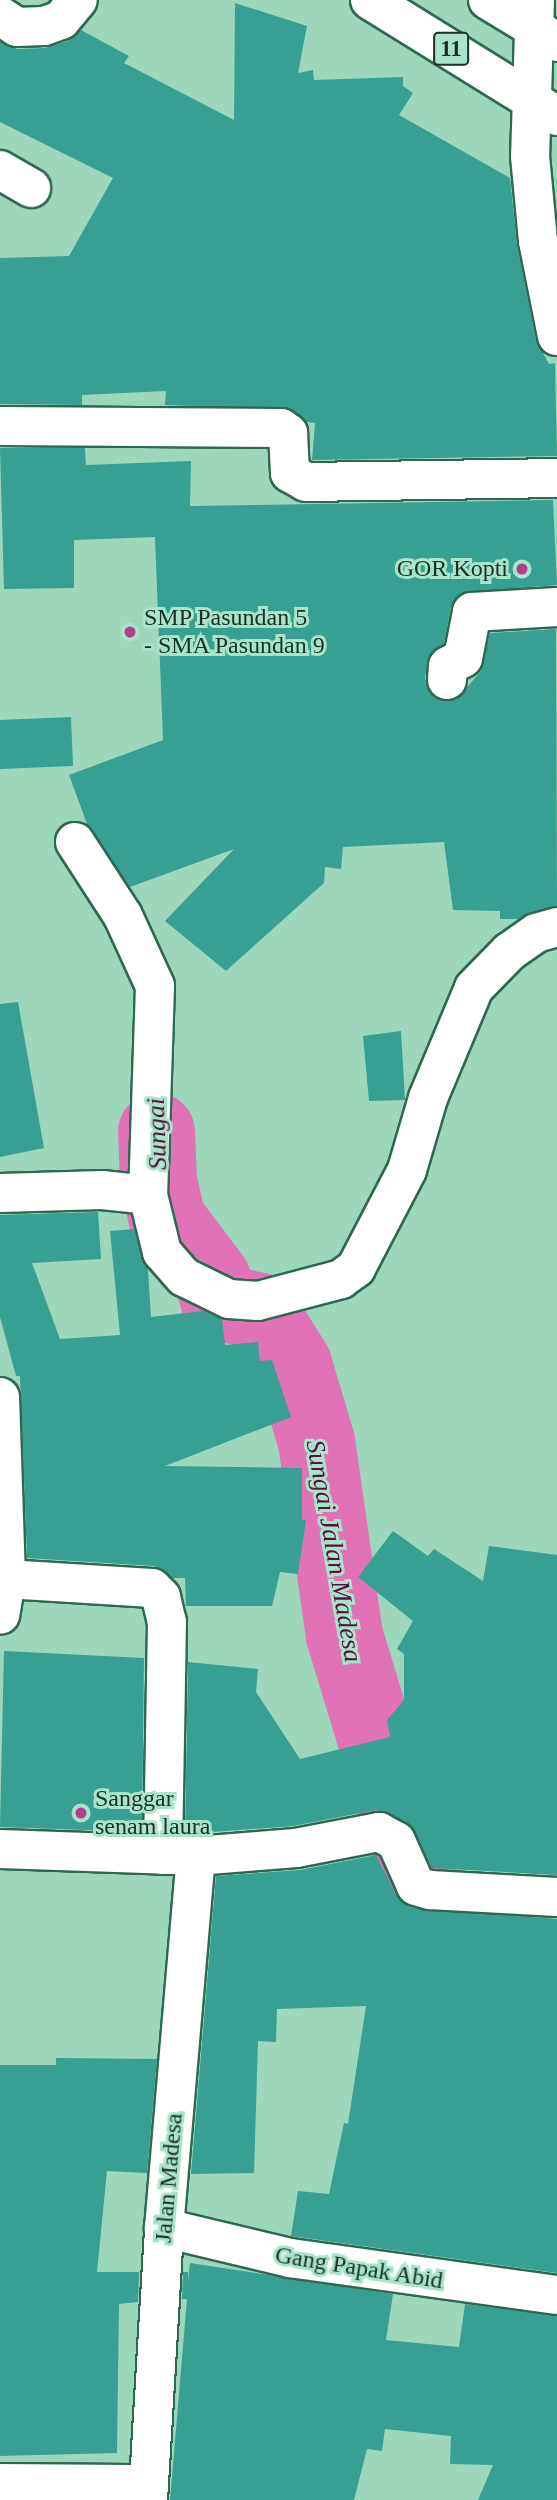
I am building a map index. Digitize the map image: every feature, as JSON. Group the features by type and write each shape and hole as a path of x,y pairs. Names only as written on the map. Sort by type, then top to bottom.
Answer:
{"main road":[{"path":"0,16 17,27 44,26 61,20 78,0"},
{"name":"11","path":"370,0 544,108"},
{"name":"11","path":"488,0 542,23"},
{"path":"542,23 544,108 530,156 538,241 557,336"},
{"path":"0,426 281,428 288,433 290,473 306,482 557,478"},
{"path":"447,680 448,666 463,658 472,612 557,607"},
{"path":"75,842 101,888 123,916 155,986 148,1195 162,1252 184,1277 207,1291 229,1299 258,1301 341,1279 356,1268 407,1170 428,1098 474,988 509,952 536,933 557,927"},
{"path":"0,1193 102,1190 148,1195"},
{"path":"1,1410 3,1597"},
{"name":"Jalan Madesa","path":"3,1597 152,1588 161,1597 167,1622 180,1856 164,2228 148,2492"},
{"path":"0,1849 180,1856 296,1848 379,1832 396,1841 416,1886 430,1890 557,1896"},
{"name":"Gang Papak Abid","path":"164,2228 290,2258 557,2295"},
{"path":"0,2483 148,2492"}],"building":[{"path":"235,3 307,26 298,73 313,70 314,80 403,77 403,86 413,93 399,115 510,178 517,245 536,340 549,364 555,363 557,456 312,460 315,423 307,422 293,410 165,405 166,391 82,395 82,405 0,404 0,258 69,256 113,178 0,122 0,42 17,49 45,48 68,41 81,30 129,56 124,63 234,120"},
{"path":"0,448 85,448 86,465 191,461 190,506 553,500 557,585 461,593 451,607 444,644 429,655 425,678 434,698 456,700 481,671 490,633 556,629 557,906 518,919 500,919 500,911 453,910 444,842 343,847 341,869 325,867 324,883 226,971 165,921 234,849 130,887 87,824 69,775 163,740 155,537 74,540 74,588 4,589"},
{"path":"71,717 73,766 0,769 0,720"},
{"path":"18,1002 44,1148 0,1157 0,1004"},
{"path":"401,1031 405,1100 369,1101 363,1036"},
{"path":"98,1212 101,1259 32,1263 60,1339 120,1335 110,1231 134,1229 148,1270 151,1317 203,1311 222,1319 225,1345 258,1342 260,1361 272,1360 291,1417 165,1466 302,1468 302,1520 306,1520 298,1574 280,1572 272,1606 186,1606 185,1578 173,1578 154,1566 27,1558 20,1376 16,1376 0,1317 0,1215"},
{"path":"393,1531 428,1556 434,1549 483,1581 489,1546 557,1555 557,1875 432,1868 407,1822 376,1810 293,1826 185,1834 188,1662 258,1669 256,1692 300,1759 390,1737 387,1720 404,1700 404,1654 397,1649 413,1621 358,1577"},
{"path":"4,1651 144,1658 142,1832 0,1827"},
{"path":"376,1855 396,1895 410,1907 557,1919 557,2273 291,2236 298,2191 329,2194 344,2123 348,2124 366,2006 277,2009 276,2042 258,2041 254,2173 191,2174 216,1876 300,1870"},
{"path":"56,2058 157,2059 147,2173 107,2171 97,2272 139,2272 138,2302 119,2304 117,2453 0,2456 0,2065 56,2065"},
{"path":"190,2263 393,2294 386,2340 459,2347 465,2304 557,2316 557,2500 478,2500 493,2465 450,2464 451,2436 385,2429 382,2451 367,2449 354,2500 170,2500 187,2299 182,2299 183,2272 188,2272 188,2281"}],"waterway":[{"name":"Sungai Jalan Madesa","path":"156,1131 158,1181 167,1219 212,1279 219,1302 260,1311 293,1364 316,1441 344,1635 418,1878"}],"place":[{"name":"GOR Kopti","path":"522,569"},
{"name":"SMP Pasundan 5 - SMA Pasundan 9","path":"130,632"},
{"name":"Sanggar senam laura","path":"81,1813"}],"water label":[{"name":"Sungai","path":"157,1134"}]}
